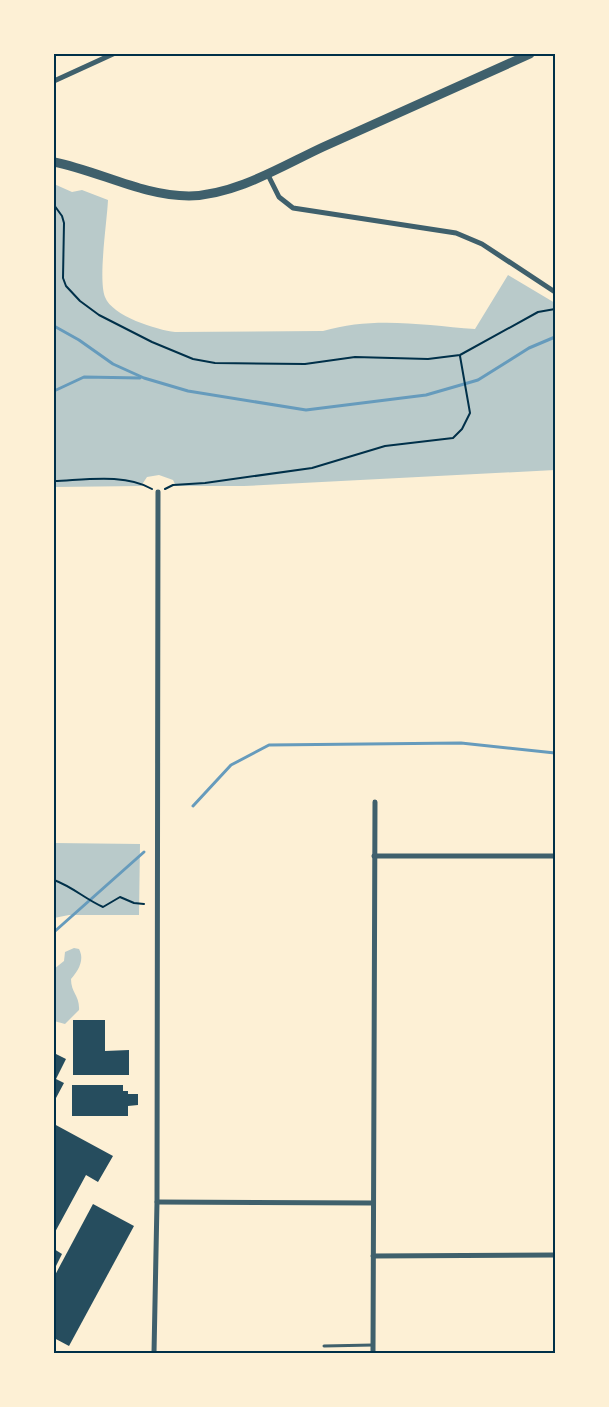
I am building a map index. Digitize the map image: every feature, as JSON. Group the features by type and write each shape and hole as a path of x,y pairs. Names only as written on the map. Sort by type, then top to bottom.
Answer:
{"street":[{"path":"54,81 113,54"},
{"path":"54,162 78,167 152,191 188,196 224,190 267,173 530,54"},
{"path":"54,155 78,167"},
{"path":"267,173 279,197 293,208 456,233 482,244 555,292"},
{"path":"154,1353 157,1202 158,492"},
{"path":"373,1353 375,802"},
{"path":"374,856 555,856"},
{"path":"157,1202 374,1203"},
{"path":"373,1256 555,1255"}],"lane":[{"path":"324,1346 373,1345"}],"path":[{"path":"54,205 62,216 64,223 63,278 66,286 76,296 98,315 152,342 193,359 215,364 290,365 355,356 428,359 460,355 538,312 555,309"},
{"path":"54,481 103,480 142,483 158,492 173,484 205,483 288,472 312,468 386,446 453,438 462,429 468,418 470,405 460,355"},
{"path":"54,880 71,886 84,898 104,907 120,898 144,904"}],"shaded area":[{"path":"54,184 72,192 82,190 108,200 102,277 105,297 109,304 125,316 167,331 323,331 342,326 380,323 475,329 508,275 555,303 555,470 244,486 176,486 173,480 159,475 147,477 141,486 54,487"},
{"path":"54,843 140,844 139,915 69,915 54,918"},
{"path":"74,948 79,949 81,953 78,969 71,979 79,1010 65,1024 54,1021 54,969 64,961 65,952"}],"building":[{"path":"73,1020 105,1020 105,1051 129,1050 129,1075 73,1075"},
{"path":"54,1053 66,1059 56,1079 64,1083 56,1098 54,1097"},
{"path":"72,1085 123,1085 123,1091 128,1091 128,1094 138,1094 138,1105 128,1106 128,1116 72,1116"},
{"path":"54,1124 113,1156 98,1182 86,1175 54,1234"},
{"path":"93,1204 134,1226 69,1346 54,1338 54,1277"},
{"path":"54,1249 62,1254 54,1270"}],"waterway":[{"path":"54,326 79,340 113,364 144,378 188,391 306,410 426,395 478,380 529,348 555,337"},
{"path":"54,391 84,377 140,378"},
{"path":"193,806 231,765 269,745 461,743 555,753"},
{"path":"54,932 144,852"}]}
